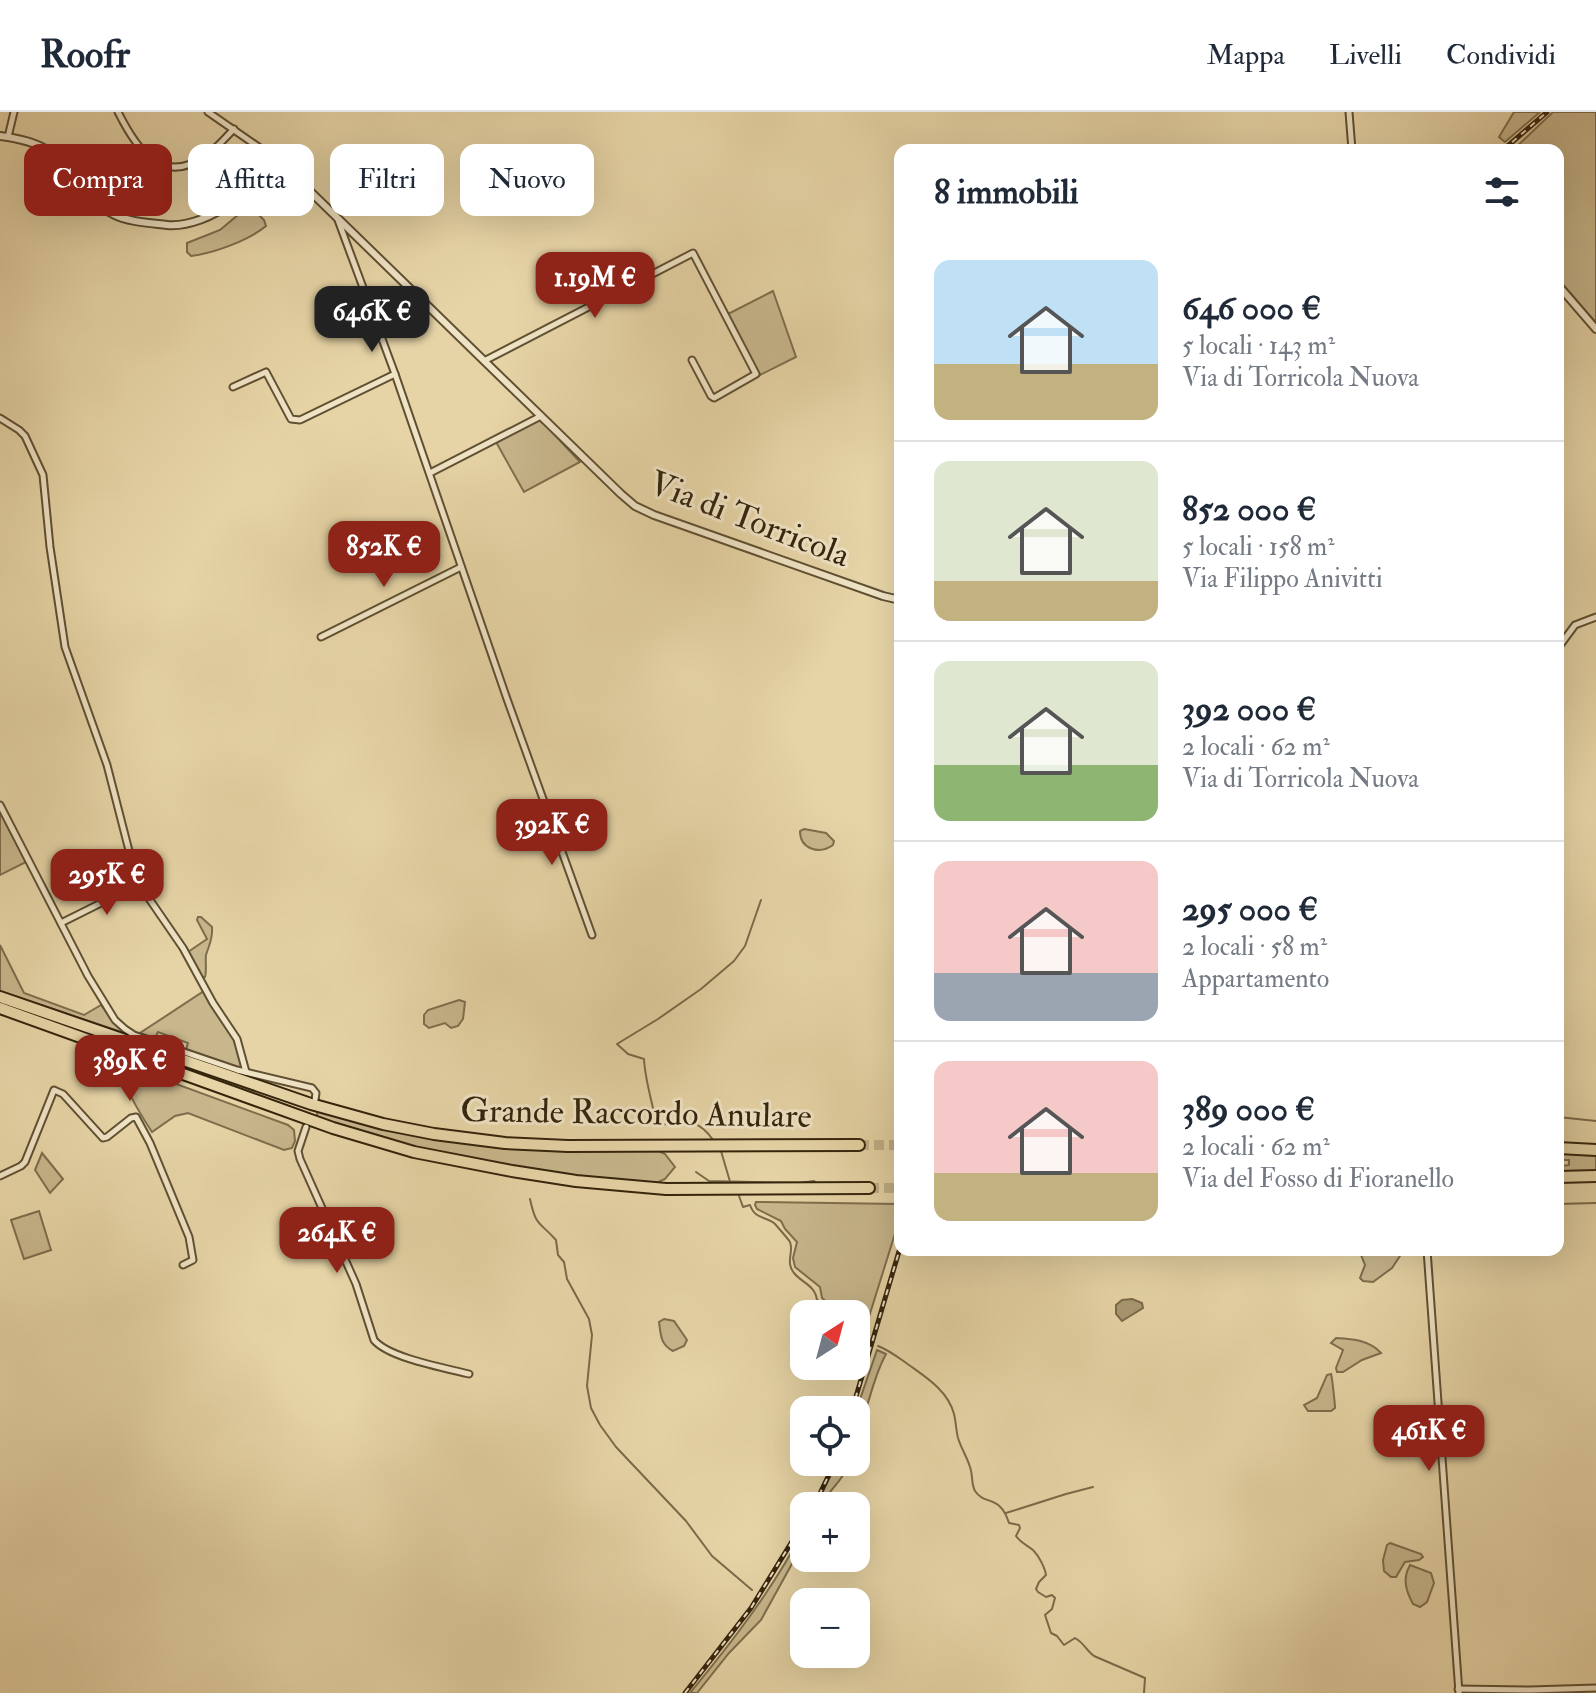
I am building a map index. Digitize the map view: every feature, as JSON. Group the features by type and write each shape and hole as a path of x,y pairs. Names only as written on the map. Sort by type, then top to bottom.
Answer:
{"highway":[{"name":"Grande Raccordo Anulare","path":"0,997 311,1104 434,1134 505,1143 568,1146 859,1145"},
{"name":"Grande Raccordo Anulare","path":"0,1008 299,1116 414,1152 576,1181 666,1189 869,1188"},
{"path":"1576,1149 1596,1143"},
{"path":"1564,1148 1596,1150"},
{"path":"1564,1177 1596,1176"},
{"path":"1579,1177 1596,1184"}],"street":[{"path":"14,112 4,137 38,145 50,152 84,191 115,215 170,225 206,216"},
{"path":"118,112 145,155 165,166 186,167 196,162 217,147 234,129"},
{"path":"208,112 255,144"},
{"path":"1349,112 1352,144"},
{"name":"Via di Torricola","path":"314,194 621,494 638,507 894,599"},
{"path":"337,217 592,935"},
{"path":"484,361 693,253 756,374 714,398 692,360"},
{"path":"1564,292 1596,329"},
{"path":"233,387 266,372 289,416 300,420 395,374"},
{"path":"430,473 541,416"},
{"path":"0,418 25,436 43,475 65,647 107,765 139,884 183,948 237,1039 246,1072"},
{"path":"321,637 461,567"},
{"path":"1564,640 1576,624 1596,617"},
{"path":"0,805 115,1020 147,1040 246,1072 310,1087 316,1092 315,1100"},
{"path":"61,923 139,884"},
{"path":"0,1176 26,1161 54,1090 64,1096 104,1138 135,1117 148,1137 189,1237 193,1260 183,1265"},
{"path":"309,1118 312,1110"},
{"path":"306,1127 298,1151 300,1159 356,1284 374,1340 379,1346 395,1353 469,1374"},
{"path":"1427,1256 1458,1691 1596,1688"}],"shaded area":[{"path":"1514,112 1540,112 1505,142 1499,137"},
{"path":"1553,112 1596,112 1596,323 1564,286 1564,144 1519,144"},
{"path":"237,216 260,216 266,226 221,249 191,256 187,252 187,243 220,230"},
{"path":"773,291 796,357 760,375 728,314"},
{"path":"540,419 580,462 524,492 496,442"},
{"path":"0,811 26,862 0,875"},
{"path":"800,831 826,833 834,841 833,845 822,850 807,846 801,837"},
{"path":"198,917 212,927 205,977 202,977 188,952 207,939"},
{"path":"0,945 24,993 84,1015 101,1005 127,1034 0,991"},
{"path":"204,991 237,1041 243,1069 186,1049 188,1043 158,1032 155,1038 140,1033"},
{"path":"459,1000 465,1002 463,1019 458,1026 451,1028 445,1023 429,1028 424,1024 424,1015 428,1010"},
{"path":"119,1063 288,1125 294,1130 292,1148 284,1150 188,1113 175,1116 152,1132 132,1099"},
{"path":"318,1110 435,1138 657,1150 665,1154 675,1167 665,1179 654,1184 525,1170 434,1152 345,1128 316,1119"},
{"path":"42,1153 63,1179 50,1193 35,1170"},
{"path":"1564,1153 1596,1154 1596,1171 1564,1172 1569,1160 1564,1160"},
{"path":"756,1202 894,1204 894,1237 870,1314 870,1300 822,1298 820,1287 795,1267 793,1258 797,1242 781,1221 757,1209"},
{"path":"39,1211 51,1250 24,1259 11,1220"},
{"path":"1361,1256 1400,1256 1392,1268 1373,1282 1360,1278 1365,1265"},
{"path":"1132,1299 1142,1303 1143,1308 1122,1321 1116,1314 1116,1305 1122,1300"},
{"path":"664,1319 674,1321 687,1340 684,1346 673,1351 666,1345 659,1322"},
{"path":"1336,1338 1366,1343 1381,1353 1337,1372 1343,1350 1331,1343"},
{"path":"877,1350 886,1354 870,1397 861,1396 867,1380 870,1380"},
{"path":"1331,1374 1335,1408 1331,1411 1308,1411 1304,1405 1317,1398 1327,1375"},
{"path":"830,1476 842,1476 830,1492 823,1492"},
{"path":"1390,1543 1423,1557 1405,1562 1396,1577 1391,1577 1384,1571 1383,1560"},
{"path":"790,1553 790,1567 761,1620 697,1693 690,1693 752,1614"},
{"path":"1410,1565 1431,1573 1434,1583 1427,1602 1420,1607 1413,1604 1407,1590 1406,1575"}],"waterway":[{"path":"714,1141 691,1122 660,1125 656,1122 644,1059 628,1054 617,1044 701,989 734,961 745,946 761,900"},
{"path":"1564,1118 1596,1121"},
{"path":"721,1151 731,1185"},
{"path":"696,1172 709,1181 814,1181 817,1184"},
{"path":"739,1196 743,1207 750,1205 757,1215 774,1223 789,1241 791,1269 811,1288 817,1300"},
{"path":"530,1199 536,1219 556,1240 567,1279 589,1319 592,1335 587,1386 591,1408 600,1425 616,1447 686,1521 712,1556 752,1590"},
{"path":"1564,1204 1596,1203"},
{"path":"878,1346 923,1375 947,1398 975,1491 997,1504 1009,1523 1019,1525 1016,1536 1033,1550 1043,1566 1046,1575 1036,1589 1046,1597 1052,1595 1055,1598 1052,1609 1045,1615 1051,1633 1064,1645 1075,1638 1094,1656 1145,1678 1144,1693"},
{"path":"1006,1513 1093,1487"}],"tunnel":[{"path":"859,1145 894,1145"},
{"path":"869,1188 894,1188"}],"railway":[{"path":"1510,144 1547,112"},
{"path":"856,1396 898,1256"},
{"path":"821,1492 828,1476"},
{"path":"685,1693 751,1608 790,1545"}]}
